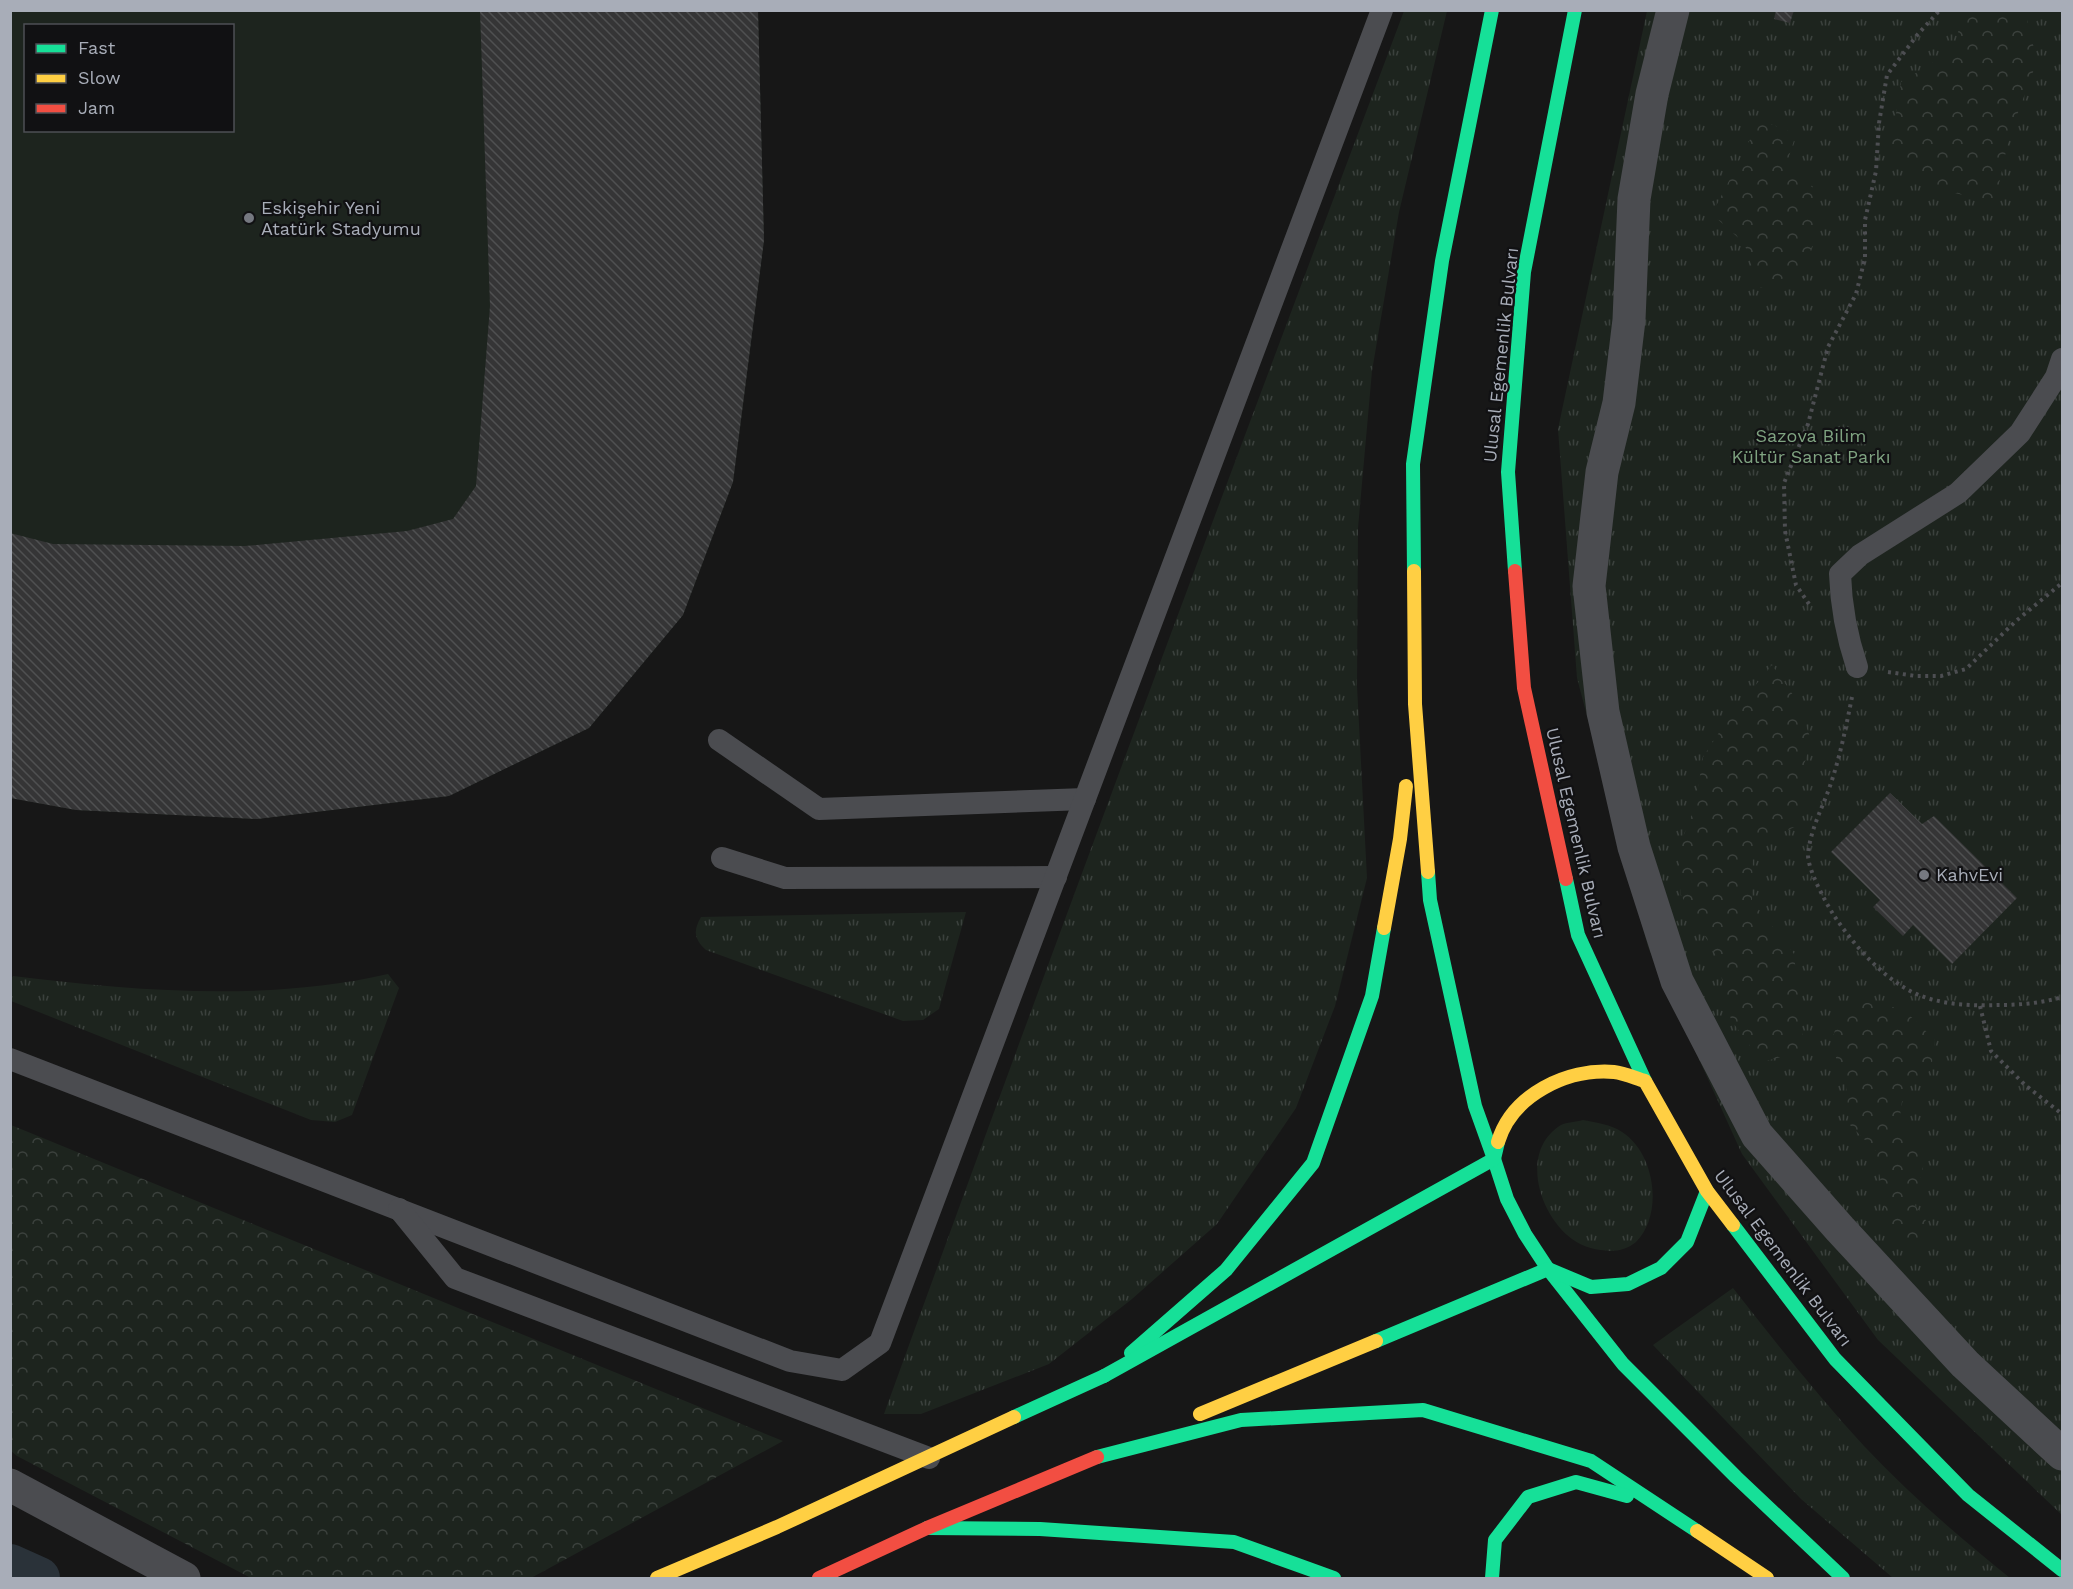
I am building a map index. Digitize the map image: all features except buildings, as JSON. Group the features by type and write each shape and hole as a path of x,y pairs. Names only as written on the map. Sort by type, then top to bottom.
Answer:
{"main road":[{"path":"1492,10 1442,261 1413,464 1415,704 1430,900 1475,1107 1507,1199 1525,1234 1548,1269 1623,1364 1736,1477 1843,1578"},
{"name":"Ulusal Egemenlik Bulvarı","path":"1575,10 1524,272 1508,472 1524,688 1578,935 1646,1081 1707,1191 1835,1359 1968,1495 2062,1570"},
{"path":"1104,1376 1226,1270 1312,1163 1372,996 1400,839 1415,704"},
{"path":"657,1578 777,1527 1104,1376 1494,1159 1502,1133 1521,1104 1548,1084 1581,1073 1615,1072 1646,1081"},
{"path":"819,1578 927,1528 1548,1269 1591,1287 1628,1284 1661,1268 1688,1242 1707,1191"},
{"path":"1097,1457 1241,1420 1423,1410 1591,1461 1767,1578"},
{"path":"1492,1578 1496,1540 1528,1497 1576,1482 1656,1504"},
{"path":"927,1528 1040,1529 1234,1542 1334,1578"}],"street":[{"path":"1673,10 1652,94 1634,199 1628,332 1619,403 1602,472 1589,586 1603,712 1634,847 1677,981 1757,1135 1965,1364 2062,1454"},
{"path":"10,1485 184,1578"}],"lane":[{"path":"10,1059 790,1360 842,1370 880,1343 1382,10"},
{"path":"1857,667 1849,642 1841,596 1840,574 1860,555 1958,493 2020,433 2056,377 2062,359"},
{"path":"719,740 819,809 1085,799"},
{"path":"722,858 785,878 1056,877"},
{"path":"399,1209 455,1278 928,1458"}],"path":[{"path":"1811,608 1796,585 1785,531 1784,483 1808,424 1828,347 1856,294 1865,258 1865,220 1876,171 1879,123 1887,75 1918,34 1940,10"},
{"path":"2062,583 2016,621 1966,669 1941,676 1917,676 1857,667 1837,762 1811,833 1808,858 1823,898 1845,931 1866,956 1914,993 1951,1003 1980,1006 2016,1005 2062,997"},
{"path":"1980,1006 1991,1051 2025,1085 2062,1114"}],"green space":[{"name":"Eskişehir Yeni Atatürk Stadyumu","path":"10,11 758,11 764,240 733,482 683,615 589,728 449,796 257,819 76,810 11,798"},
{"path":"1404,11 1447,11 1399,212 1372,371 1358,528 1357,686 1367,878 1335,1006 1296,1108 1217,1224 1132,1299 1049,1364 921,1414 884,1414 1077,886"},
{"name":"Sazova Bilim Kültür Sanat Parkı","path":"1647,11 2062,11 2062,1515 1878,1340 1742,1154 1648,947 1577,678 1558,429"},
{"path":"1963,11 2025,11 2037,61 2009,137 1995,203 1931,187 1891,147 1901,82 1954,50"},
{"path":"1760,120 1796,134 1787,163 1814,189 1819,228 1803,270 1760,288 1744,243 1712,214"},
{"path":"1772,665 1798,702 1811,740 1801,776 1797,826 1753,845 1752,901 1794,954 1804,1051 1762,1062 1731,1020 1717,957 1681,895 1678,850 1695,806 1703,757 1728,719"},
{"path":"966,912 939,1009 923,1020 903,1021 706,950 696,935 701,917"},
{"path":"388,974 399,988 352,1115 335,1122 311,1120 11,1001 13,976 153,989 248,991 342,983"},
{"path":"1863,1002 1903,1009 1935,1040 1931,1070 1904,1087 1899,1123 1927,1148 1915,1205 1927,1222 1922,1246 1889,1238 1876,1151 1849,1124 1846,1085 1831,1044 1841,1009"},
{"path":"1583,1120 1608,1125 1622,1132 1642,1154 1648,1169 1653,1200 1650,1216 1645,1230 1636,1242 1624,1249 1601,1250 1572,1239 1550,1215 1543,1199 1538,1183 1537,1166 1540,1150 1548,1136 1561,1125"},
{"path":"10,1125 783,1441 531,1578 251,1578 11,1451"},
{"path":"1733,1288 1830,1408 1864,1446 1935,1515 2010,1578 1893,1578 1801,1499 1653,1345"}],"waterway":[{"path":"10,1565 39,1578"}],"traffic: fast":[{"path":"1414,571 1413,464 1442,261 1492,10"},
{"path":"1515,571 1508,472 1524,272 1575,10"},
{"path":"1428,872 1430,900 1475,1106 1494,1159"},
{"path":"1566,879 1578,935 1645,1081"},
{"path":"1131,1353 1226,1270 1313,1163 1372,996 1384,928"},
{"path":"1104,1376 1494,1159 1498,1142"},
{"path":"1494,1159 1507,1199 1525,1234 1548,1269 1623,1364 1736,1477 1843,1578"},
{"path":"1376,1341 1548,1269 1591,1287 1628,1284 1661,1268 1687,1242 1707,1191"},
{"path":"1733,1225 1835,1359 1968,1495 2062,1570"},
{"path":"1014,1417 1104,1376"},
{"path":"1097,1457 1241,1420 1423,1410 1591,1461 1697,1531"},
{"path":"1492,1578 1495,1540 1528,1497 1576,1482 1627,1496"},
{"path":"927,1528 1040,1529 1234,1542 1334,1578"}],"traffic: slow":[{"path":"1414,571 1415,704 1428,872"},
{"path":"1384,928 1400,839 1406,786"},
{"path":"1498,1142 1505,1125 1515,1111 1528,1098 1544,1088 1578,1075 1596,1072 1626,1074 1645,1081 1707,1191 1733,1225"},
{"path":"1200,1414 1376,1341"},
{"path":"657,1578 777,1527 1014,1417"},
{"path":"1697,1531 1767,1578"}],"traffic: jam":[{"path":"1515,571 1524,688 1566,879"},
{"path":"819,1578 927,1528 1097,1457"}],"place":[{"name":"Eskişehir Yeni Atatürk Stadyumu","path":"249,218"},
{"name":"KahvEvi","path":"1924,875"}]}
